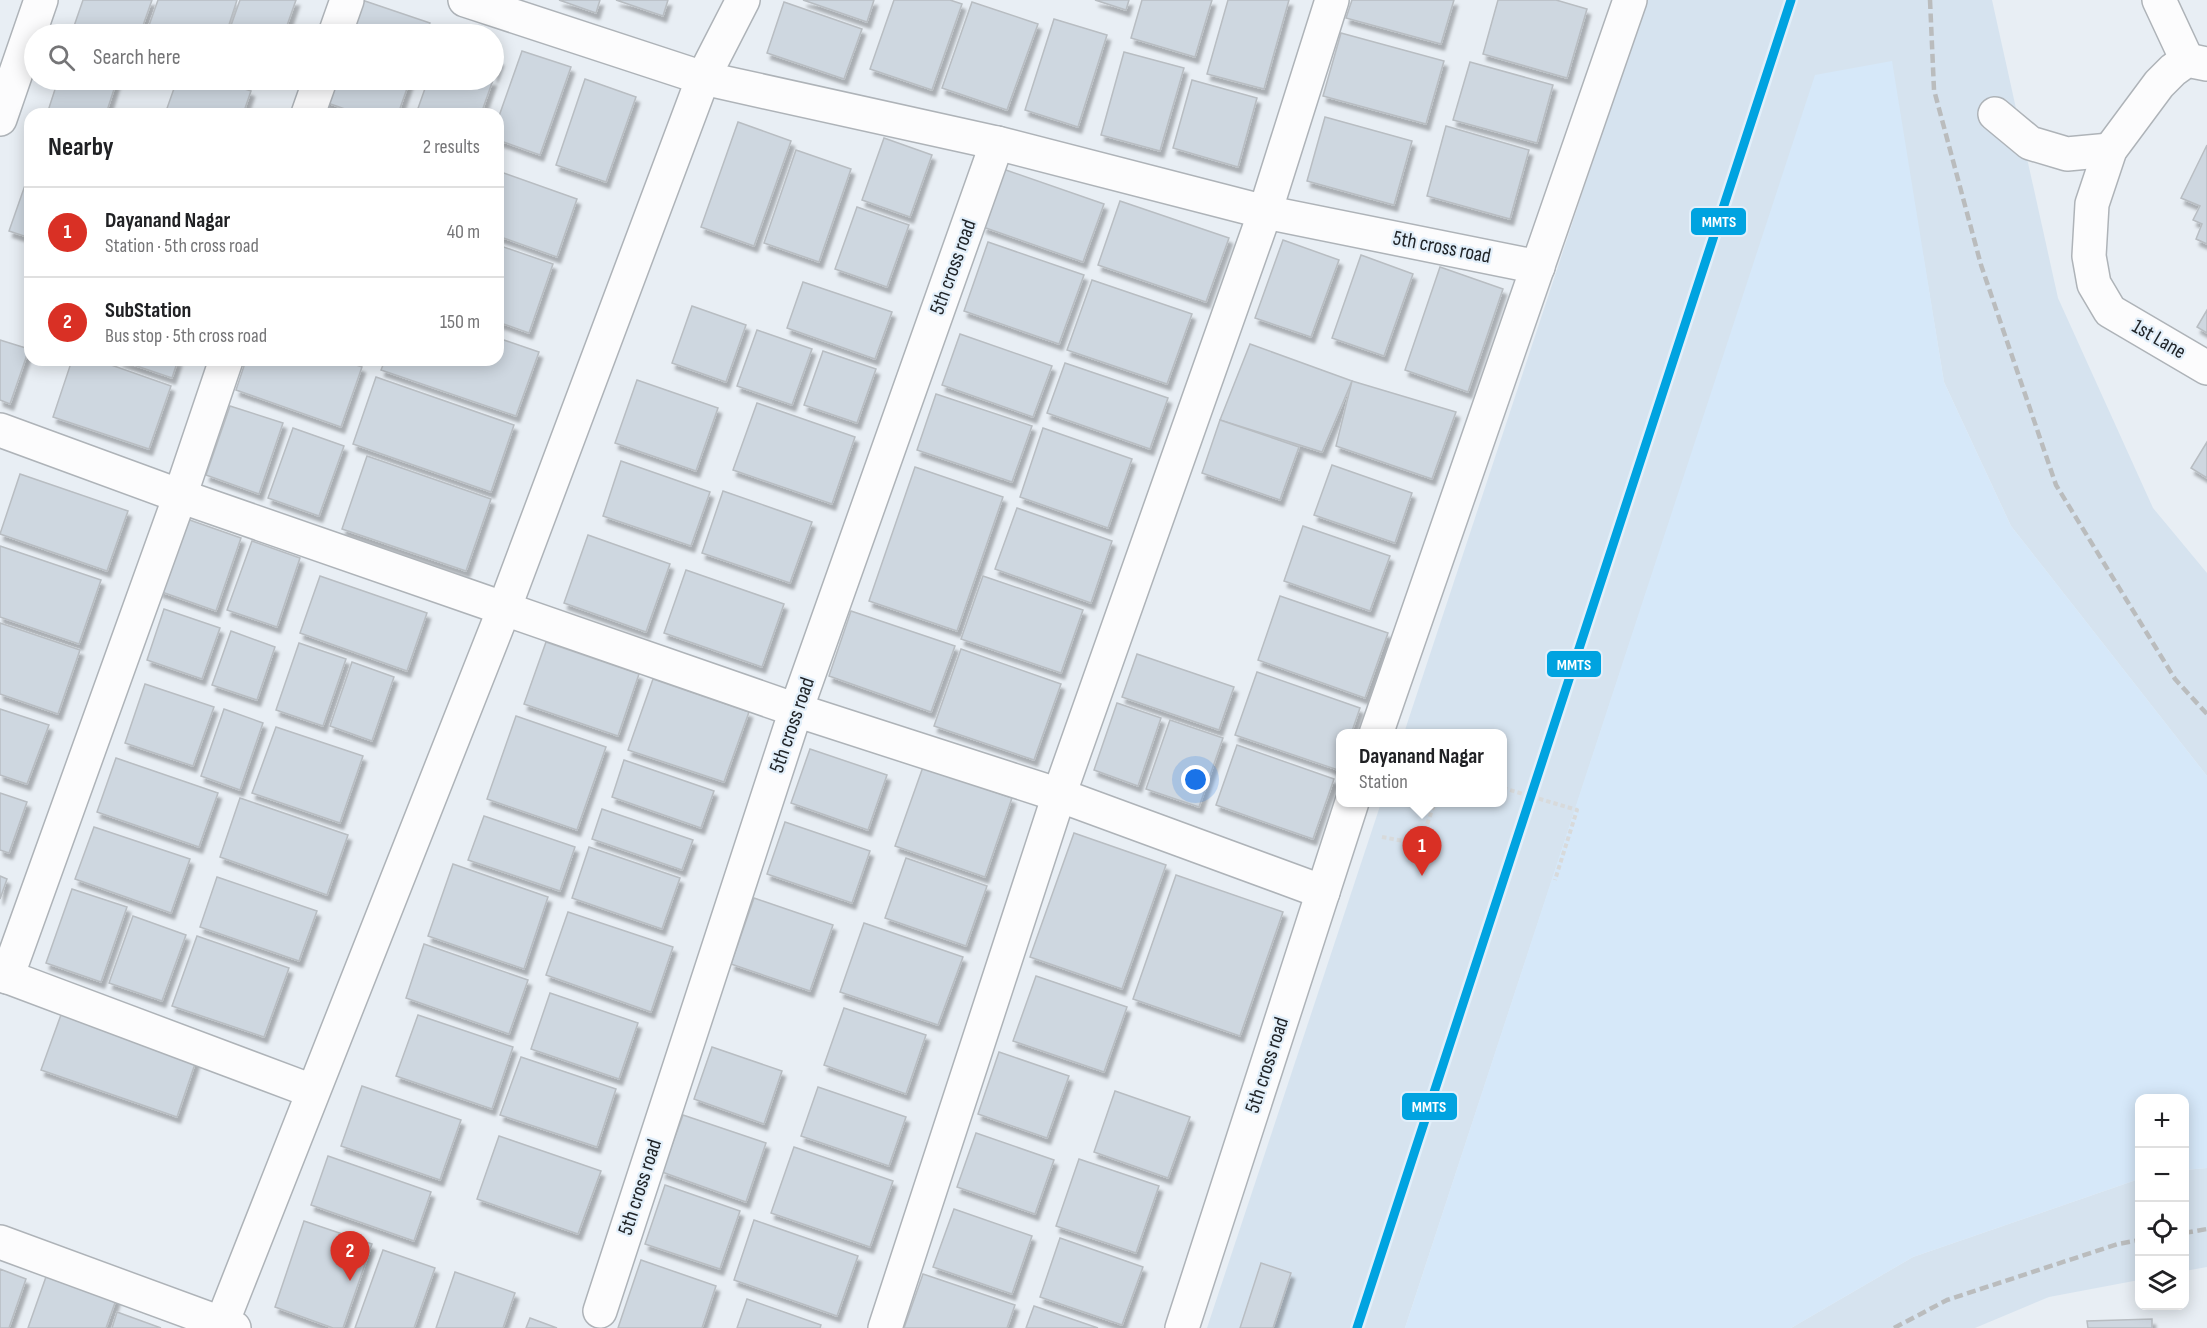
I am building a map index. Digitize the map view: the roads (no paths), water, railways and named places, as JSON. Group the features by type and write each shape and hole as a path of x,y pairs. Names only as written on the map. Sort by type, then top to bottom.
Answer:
{"street":[{"path":"33,24 41,0"},
{"path":"339,24 347,0"},
{"name":"5th cross road","path":"465,0 703,78 997,143 1265,212 1538,267"},
{"path":"0,1242 225,1326 312,1091 504,609 703,78 743,0"},
{"path":"885,1328 1059,795 1265,212 1332,0"},
{"path":"1378,729 1630,0"},
{"path":"1995,114 2030,142 2067,154 2110,150 2159,84 2173,70 2197,62 2159,0"},
{"path":"0,119 24,49"},
{"path":"310,108 316,90"},
{"name":"5th cross road","path":"600,1311 796,710 997,143"},
{"name":"1st Lane","path":"2110,150 2092,204 2089,256 2094,284 2110,311 2207,368"},
{"path":"224,366 180,496 3,976 312,1091"},
{"path":"0,430 180,496 796,710 1059,795 1323,892"},
{"name":"5th cross road","path":"1182,1328 1350,807"}],"railway":[{"path":"1930,0 1934,90 1981,265 2056,485 2175,679 2207,714"},
{"path":"2189,1232 2207,1229"},
{"path":"1894,1328 1947,1300 2118,1244 2135,1241"}],"place":[{"name":"Dayanand Nagar","path":"1422,876"},
{"name":"SubStation","path":"350,1281"}]}
